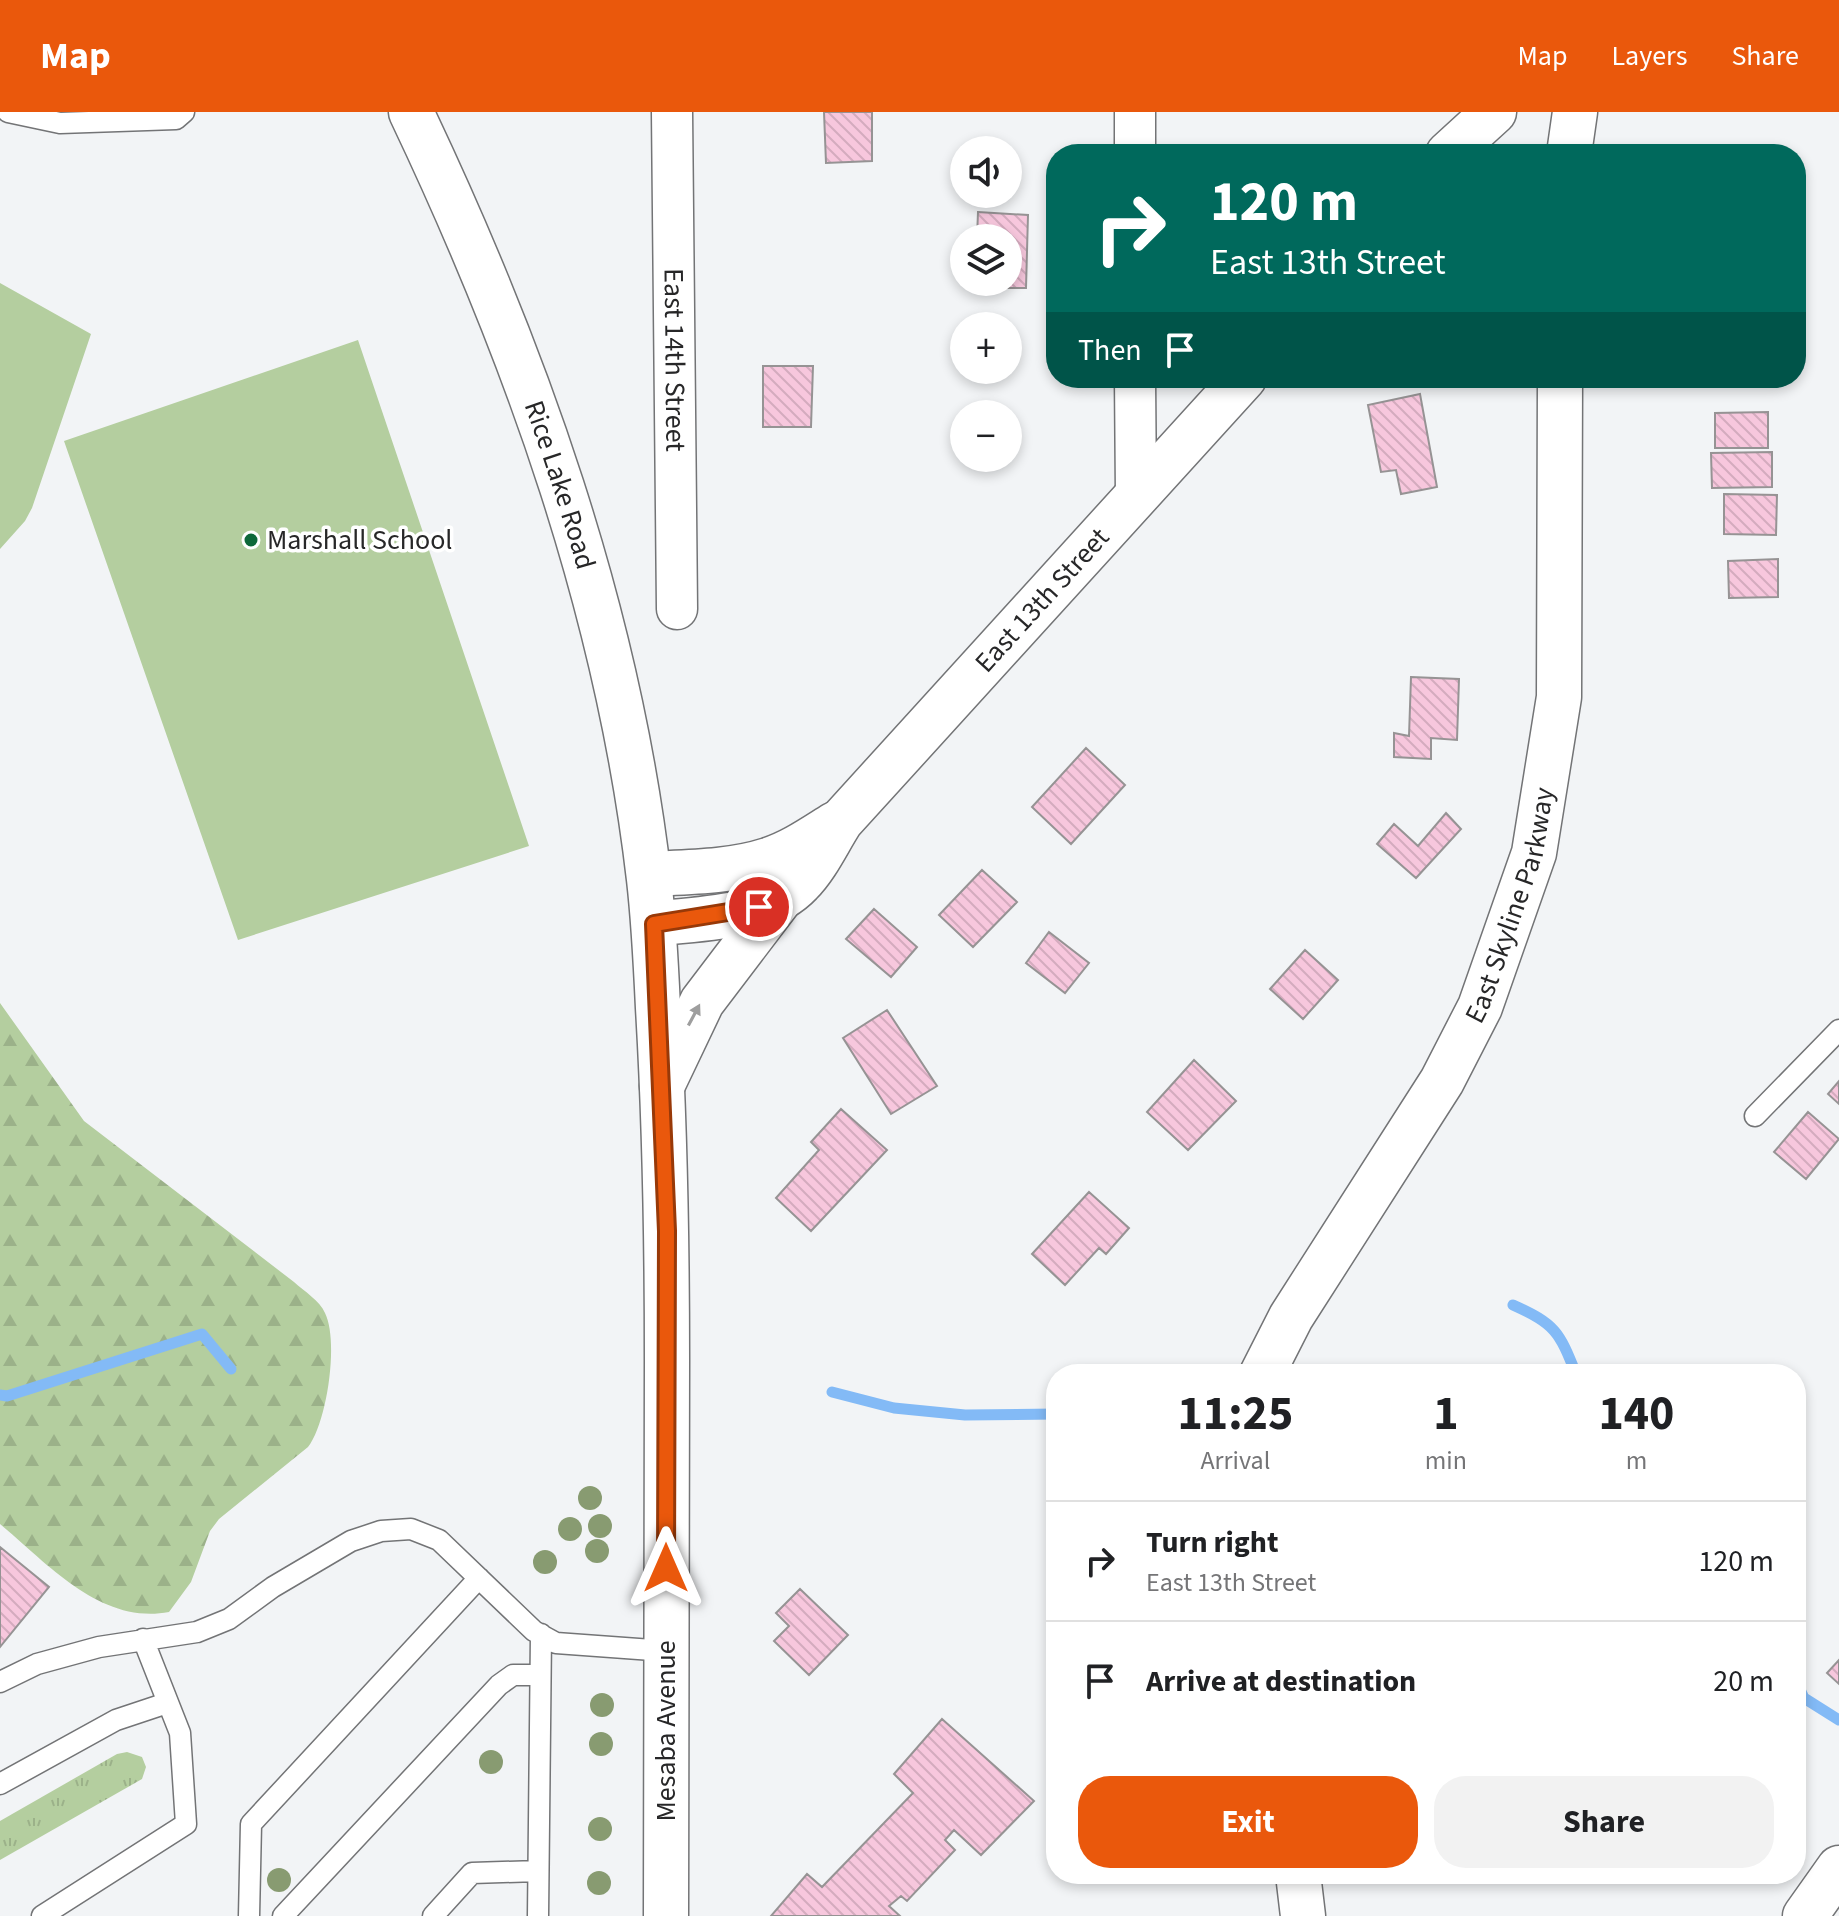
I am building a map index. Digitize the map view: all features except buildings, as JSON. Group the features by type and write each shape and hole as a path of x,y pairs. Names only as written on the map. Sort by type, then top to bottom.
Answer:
{"street":[{"name":"Rice Lake Road","path":"411,112 452,198 524,374 571,514 623,718 649,874"},
{"name":"East 14th Street","path":"672,112 677,609"},
{"path":"1135,112 1135,144"},
{"path":"1459,144 1494,112"},
{"path":"1570,144 1575,112"},
{"path":"1135,388 1136,497"},
{"name":"East 13th Street","path":"654,924 759,907 781,898 800,884 841,821 1235,388"},
{"name":"East Skyline Parkway","path":"1267,1364 1291,1317 1442,1081 1480,1007 1534,853 1559,697 1560,388"},
{"name":"East 13th Street","path":"649,874 705,871 768,860 793,850 841,821"},
{"name":"Mesaba Avenue","path":"649,874 654,924 667,1231 666,1916"},
{"path":"662,1086 702,1002 781,898"},
{"path":"1805,1916 1839,1868"},
{"path":"1299,1884 1303,1916"}],"lane":[{"path":"8,112 60,123 176,119 184,112"},
{"path":"1755,1116 1839,1030"},
{"path":"0,1682 37,1664 99,1647 197,1632 229,1619 273,1587 351,1541 381,1531 411,1529 439,1540 541,1634 556,1643 666,1651"},
{"path":"249,1916 251,1824 479,1578"},
{"path":"538,1916 541,1634"},
{"path":"42,1916 186,1824 180,1733 143,1639"},
{"path":"283,1916 499,1685 513,1675 540,1675"},
{"path":"0,1784 116,1720 167,1703"},
{"path":"433,1916 472,1873 538,1871"}],"green space":[{"path":"0,283 91,334 32,508 25,521 0,549"},
{"path":"358,340 529,846 238,940 64,441"},
{"path":"0,1003 84,1121 316,1300 329,1326 329,1382 315,1436 308,1447 219,1519 210,1531 191,1582 169,1612 144,1614 98,1600 57,1573 0,1524"},
{"path":"127,1752 142,1757 146,1767 142,1779 0,1860 0,1821 117,1754"}],"waterway":[{"path":"1513,1305 1554,1330 1572,1364"},
{"path":"0,1395 7,1396 202,1334 231,1369"},
{"path":"832,1392 894,1408 965,1415 1046,1414"},
{"path":"1806,1699 1839,1720"}],"place":[{"name":"Marshall School","path":"251,540"}],"route":[{"path":"666,1568 667,1231 654,924 759,907"}]}
